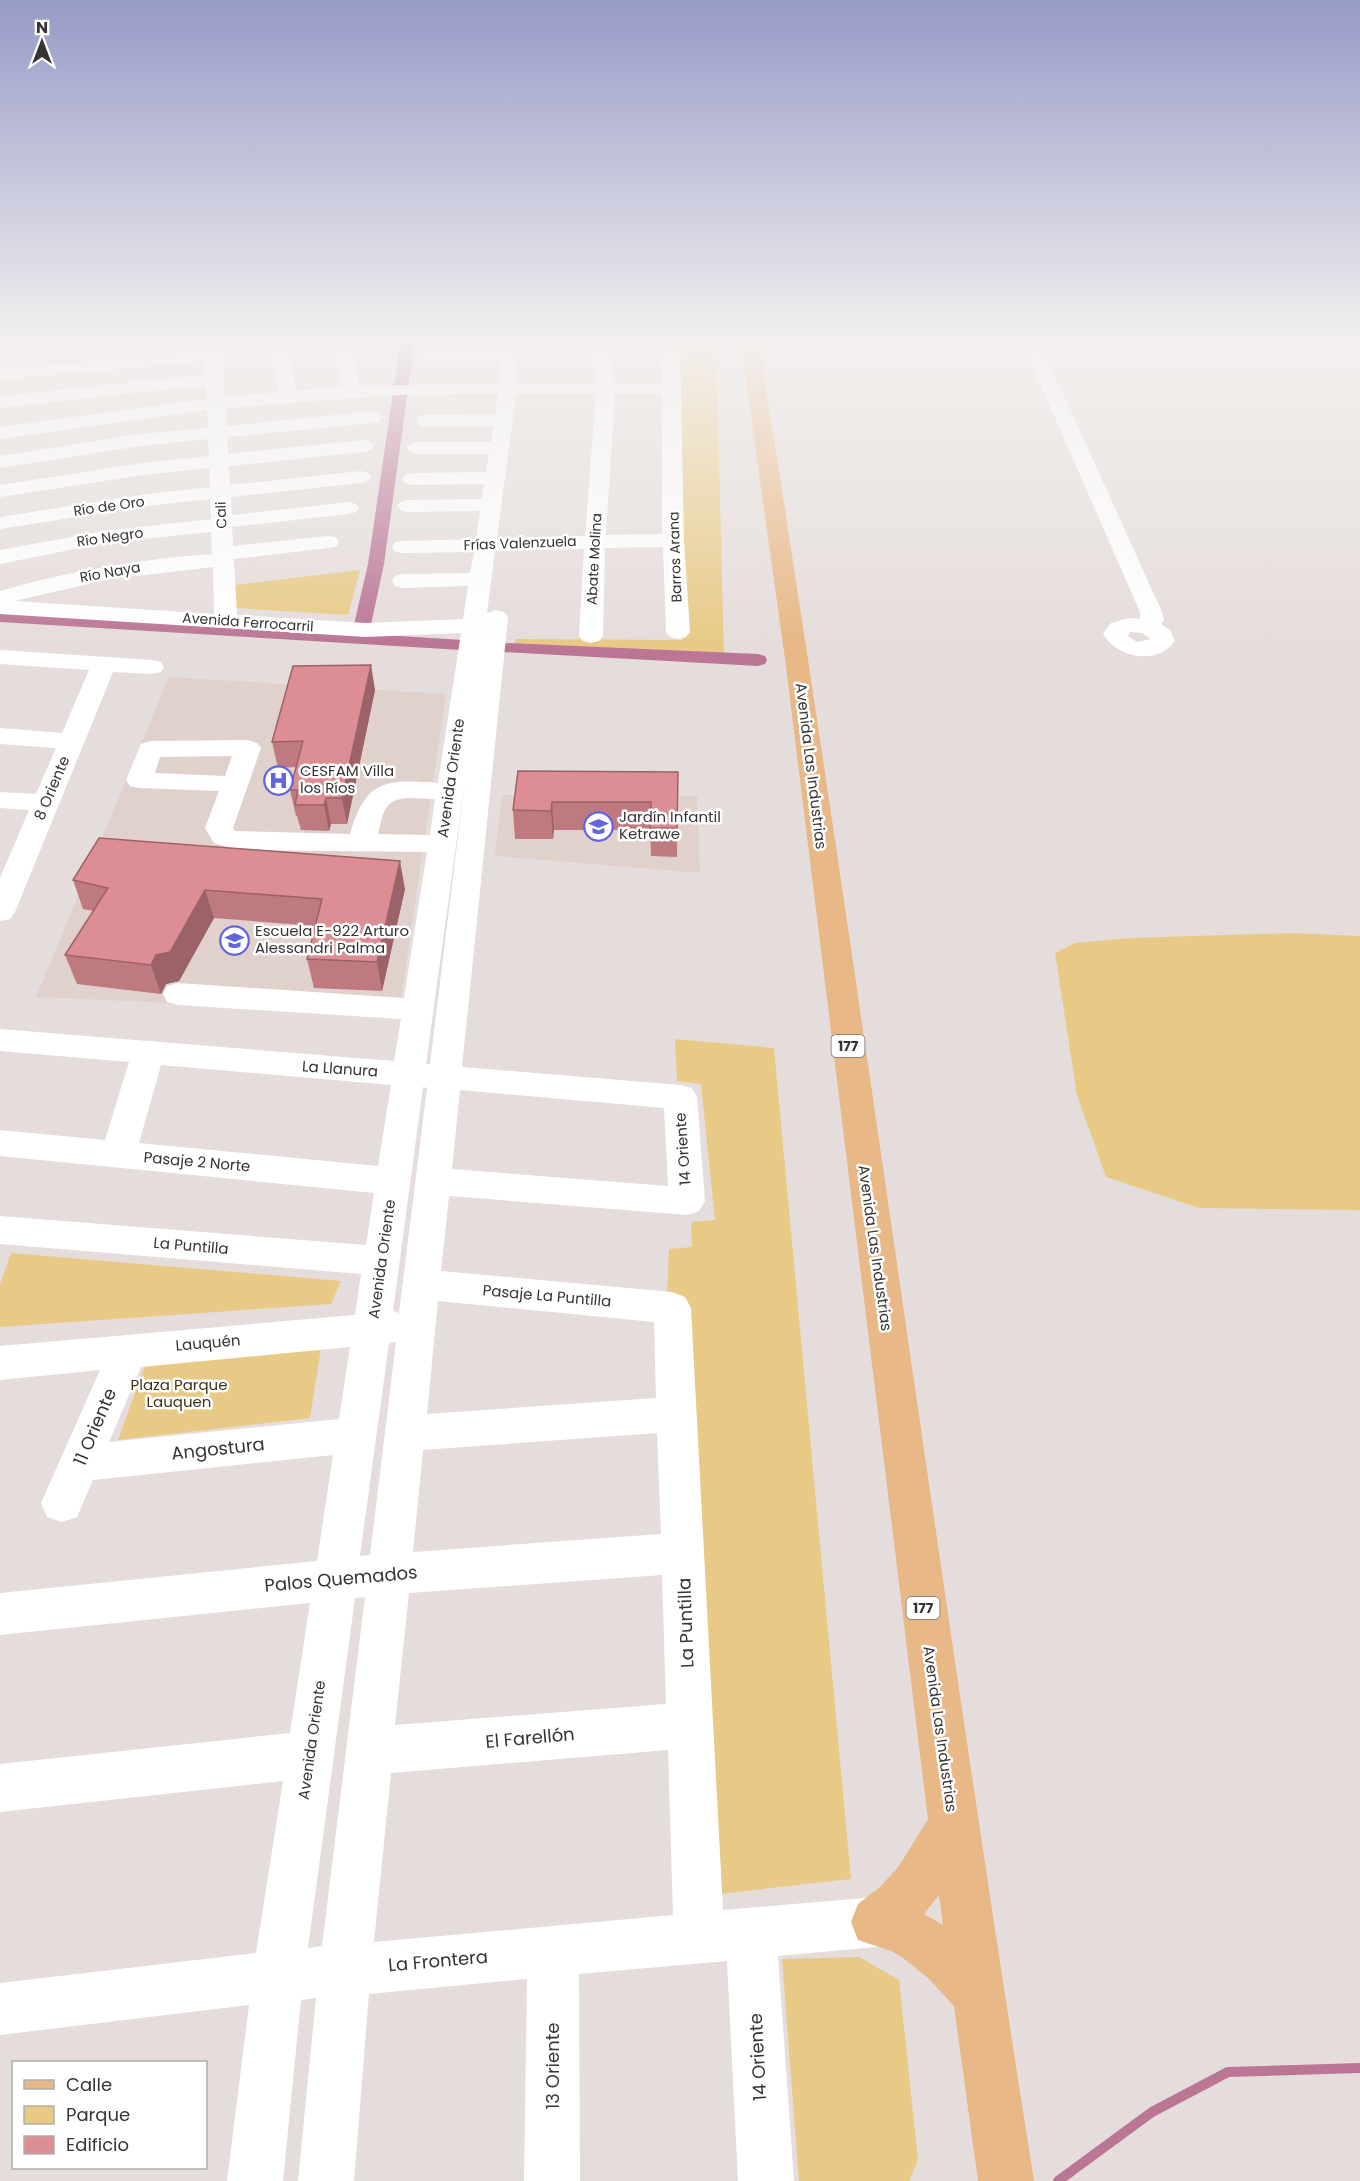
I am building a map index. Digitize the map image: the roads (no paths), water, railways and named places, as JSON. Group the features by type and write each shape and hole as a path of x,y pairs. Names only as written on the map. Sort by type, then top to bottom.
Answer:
{"main road":[{"name":"Avenida Las Industrias","path":"764,440 798,666 953,1823 1008,2173"},
{"path":"876,1922 898,1905 917,1884 953,1823"},
{"path":"876,1922 891,1925 921,1938 953,1965 980,1996"}],"street":[{"path":"0,462 100,445 147,440"},
{"name":"Cali","path":"218,440 226,621"},
{"name":"Avenida Oriente","path":"501,440 491,505 495,544 503,566"},
{"name":"Avenida Oriente","path":"326,2181 345,1970 445,1078 489,617 480,579 495,544 510,440"},
{"name":"Abate Molina","path":"591,636 602,440"},
{"name":"Barros Arana","path":"671,440 678,632"},
{"path":"1074,440 1151,612 1152,620 1148,627"},
{"path":"0,491 105,474 364,446"},
{"path":"417,448 500,448"},
{"name":"Río de Oro","path":"0,523 110,505 361,477"},
{"path":"412,479 495,478"},
{"path":"407,506 491,505"},
{"name":"Río Negro","path":"0,557 104,537 349,508"},
{"name":"Frías Valenzuela","path":"403,547 595,540 673,540"},
{"name":"Río Naya","path":"0,598 105,572 328,542"},
{"path":"403,581 480,579"},
{"name":"Avenida Ferrocarril","path":"0,607 366,630 489,617"},
{"name":"Avenida Oriente","path":"255,2181 278,1976 449,792 489,617"},
{"path":"0,657 152,667"},
{"name":"8 Oriente","path":"0,912 104,664"},
{"path":"0,736 72,741"},
{"path":"234,784 219,828 224,837 237,841 442,844"},
{"path":"362,842 375,802 385,793 398,790 449,792"},
{"path":"0,800 46,803"},
{"path":"178,994 418,1010"},
{"name":"La Llanura","path":"0,1040 680,1097"},
{"path":"118,1155 148,1054"},
{"name":"14 Oriente","path":"433,1181 687,1201 680,1097"},
{"name":"Pasaje 2 Norte","path":"0,1143 393,1181"},
{"name":"La Puntilla","path":"0,1230 381,1261"},
{"name":"Pasaje La Puntilla","path":"422,1284 672,1308"},
{"name":"La Puntilla","path":"672,1308 699,1938"},
{"name":"Lauquén","path":"0,1363 372,1328 417,1326"},
{"name":"11 Oriente","path":"62,1503 128,1351"},
{"path":"405,1433 677,1414"},
{"name":"Angostura","path":"80,1463 356,1435"},
{"name":"Palos Quemados","path":"0,1614 389,1574 683,1553"},
{"name":"El Farellón","path":"369,1751 690,1725"},
{"path":"0,1788 310,1754"},
{"name":"La Frontera","path":"0,2009 278,1976 876,1922"},
{"name":"14 Oriente","path":"751,1933 766,2181"},
{"name":"13 Oriente","path":"552,2181 554,1951"}],"waterway":[{"path":"359,639 376,564 394,440"},
{"path":"0,617 359,639"},
{"path":"359,639 478,646"},
{"path":"508,648 758,660"},
{"path":"1058,2181 1152,2112 1228,2072 1360,2068"}],"place":[{"name":"CESFAM Villa los Ríos","path":"279,780"},
{"name":"Jardín Infantil Ketrawe","path":"598,826"},
{"name":"Escuela E-922 Arturo Alessandri Palma","path":"234,940"}],"park label":[{"name":"Plaza Parque Lauquen","path":"179,1394"}]}
